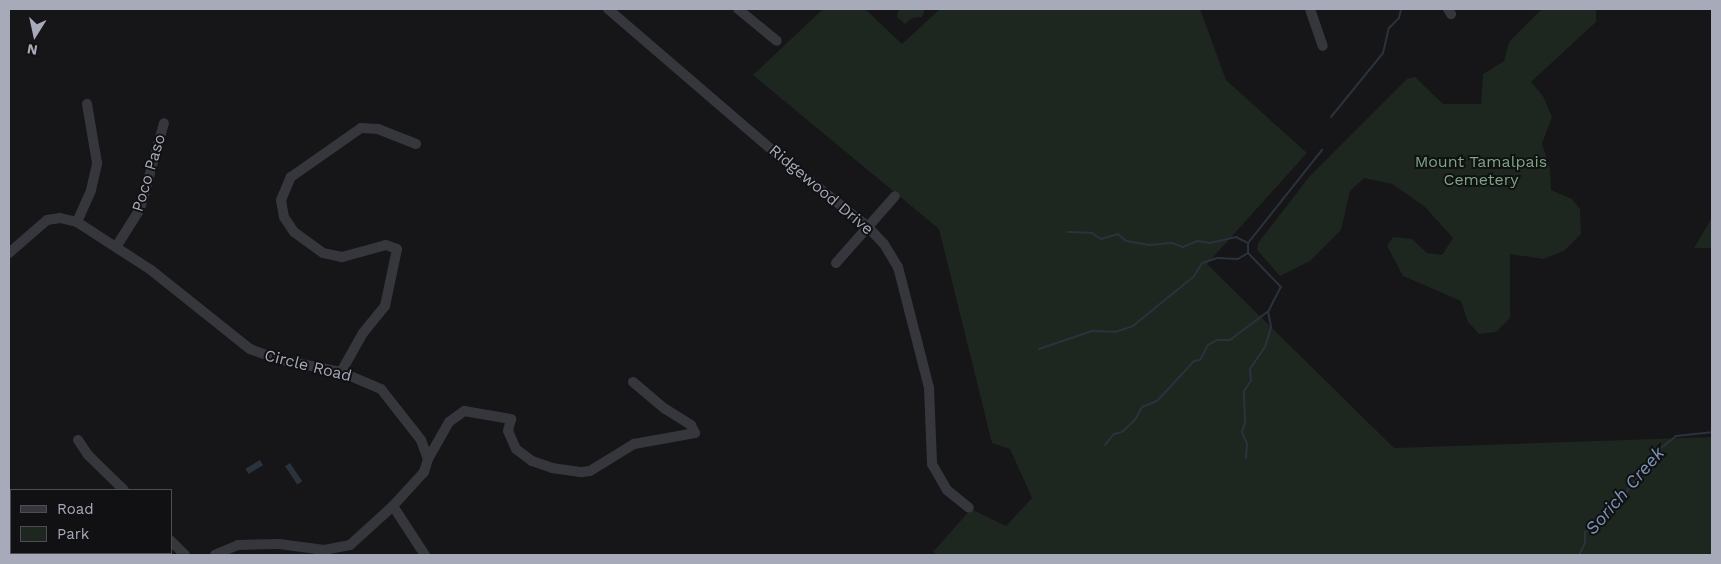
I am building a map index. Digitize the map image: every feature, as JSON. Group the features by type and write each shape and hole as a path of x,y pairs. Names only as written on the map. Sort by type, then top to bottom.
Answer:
{"street":[{"name":"Ridgewood Drive","path":"608,9 780,157 868,227 898,267 913,317 929,388 932,464 944,486 969,508"},
{"path":"738,9 777,40"},
{"path":"1310,9 1323,46"},
{"path":"77,222 91,190 97,163 87,104"},
{"name":"Poco Paso","path":"116,247 140,209 164,123"},
{"path":"341,372 359,338 385,306 397,248 386,244 342,257 323,253 294,232 284,217 280,200 291,178 361,128 378,129 416,144"},
{"path":"836,263 895,196"},
{"name":"Circle Road","path":"9,253 47,220 60,218 77,222 182,293 250,350 277,359 341,372 381,390 409,422 428,459"},
{"path":"215,555 227,548 253,544 337,549 351,544 416,483 449,422 464,411 511,418 508,431 516,449 532,461 552,468 582,472 590,470 634,444 695,433 691,425 665,410 633,382"},
{"path":"78,440 88,456 123,489"},
{"path":"393,506 425,555"},
{"path":"172,542 185,555"}],"green space":[{"path":"823,9 865,9 902,44 940,9 1200,9 1226,80 1307,153 1207,264 1394,448 1712,437 1712,555 937,555 933,552 971,509 1006,526 1032,498 1010,449 992,443 939,229 753,75"},
{"path":"899,9 925,9 922,17 912,18 905,24 897,17"},
{"name":"Mount Tamalpais Cemetery","path":"1542,9 1596,9 1596,22 1531,82 1543,96 1552,117 1542,144 1550,168 1551,190 1572,199 1580,209 1581,234 1564,251 1543,259 1510,254 1510,318 1496,332 1479,334 1468,322 1461,301 1403,276 1387,246 1393,237 1412,239 1427,253 1442,255 1453,238 1424,206 1392,184 1364,178 1350,191 1341,230 1310,261 1280,276 1257,250 1258,243 1309,177 1407,79 1415,77 1443,104 1481,104 1483,74 1504,61 1509,42"},
{"path":"1712,215 1712,248 1694,248 1710,221"}],"shaded area":[{"path":"260,460 263,465 249,474 245,469"},
{"path":"290,463 302,481 297,485 285,466"}],"waterway":[{"path":"1331,117 1383,53 1389,28 1399,18 1401,9"},
{"path":"1246,458 1247,444 1242,432 1245,423 1244,391 1251,381 1250,369 1265,347 1271,327 1268,312 1281,287 1248,253 1248,243 1322,150"},
{"path":"1068,232 1092,233 1101,239 1118,234 1126,241 1148,245 1172,243 1183,247 1197,241 1210,243 1236,237 1248,243"},
{"path":"1039,349 1092,331 1115,332 1133,326 1194,276 1202,263 1217,258 1238,259 1248,253"},
{"path":"1105,445 1114,434 1122,432 1135,420 1142,407 1157,401 1194,361 1200,360 1208,345 1217,340 1230,340 1267,312"},
{"name":"Sorich Creek","path":"1579,555 1585,543 1585,532 1597,525 1613,501 1622,498 1657,451 1676,436 1712,432"}]}
